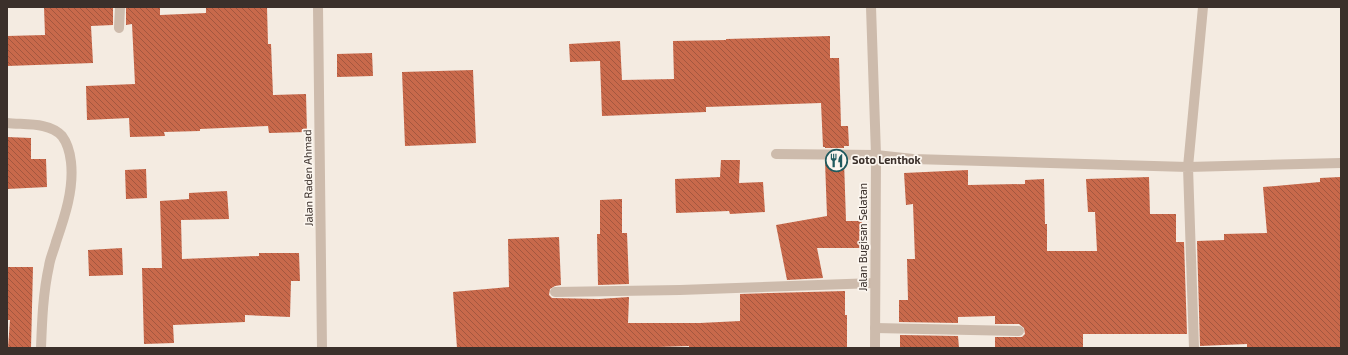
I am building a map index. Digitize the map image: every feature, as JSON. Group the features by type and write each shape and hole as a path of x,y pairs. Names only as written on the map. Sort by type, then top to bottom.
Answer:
{"street":[{"path":"119,28 120,7"},
{"name":"Jalan Raden Ahmad","path":"318,7 322,348"},
{"name":"Jalan Bugisan Selatan","path":"871,7 876,155 875,348"},
{"path":"1194,348 1188,167 1203,7"},
{"path":"7,123 48,127 61,136 66,142 70,152 72,174 70,197 49,265 43,309 41,348"},
{"path":"776,154 876,155 913,159 1188,167 1341,163"},
{"path":"555,292 875,284"},
{"path":"875,328 1019,331"}],"building":[{"path":"44,7 113,7 113,25 91,26 93,63 7,66 7,36 45,35"},
{"path":"126,7 160,7 160,15 206,13 206,7 267,7 268,44 271,44 273,95 306,94 307,132 269,133 268,126 200,129 200,131 164,132 165,136 130,137 129,118 87,120 86,86 135,84 132,24 126,25"},
{"path":"830,36 830,58 839,58 841,126 848,126 849,146 844,146 844,148 823,147 821,103 706,107 706,112 602,116 600,61 570,62 569,44 620,41 622,80 674,79 673,41"},
{"path":"372,53 373,76 337,77 337,54"},
{"path":"473,70 476,143 405,146 402,72"},
{"path":"7,137 31,138 31,159 46,159 47,187 7,189"},
{"path":"721,160 740,160 739,183 763,182 765,212 730,214 729,211 676,213 675,179 720,177"},
{"path":"825,161 844,161 846,221 862,221 863,248 817,248 823,278 787,280 776,225 827,216"},
{"path":"146,169 147,198 126,199 125,170"},
{"path":"968,170 968,185 1025,184 1025,180 1044,179 1047,251 1097,251 1095,212 1088,212 1086,179 1149,177 1150,214 1176,214 1176,242 1184,242 1187,334 1083,334 1083,348 995,348 995,337 1022,337 1025,334 1024,328 1019,324 995,324 995,316 958,317 958,323 899,322 899,300 908,300 907,259 915,259 913,204 906,205 904,173"},
{"path":"1340,177 1341,348 1247,348 1247,344 1200,346 1197,241 1224,240 1224,234 1267,233 1263,187 1320,182 1320,178"},
{"path":"227,191 229,219 181,220 182,259 259,256 259,253 299,253 300,281 291,281 290,317 245,315 245,322 173,325 174,343 144,344 142,268 162,268 160,201 189,199 189,193"},
{"path":"622,199 622,233 627,233 629,284 598,285 597,234 600,234 600,200"},
{"path":"559,237 561,285 550,289 549,295 552,298 599,299 629,297 628,323 700,323 740,321 740,294 845,291 847,348 689,348 689,346 628,348 457,348 453,292 509,287 508,239"},
{"path":"122,248 123,275 89,276 88,250"},
{"path":"7,267 33,267 31,348 8,348 10,320 7,320"},
{"path":"900,335 958,336 959,348 900,348"}],"place":[{"name":"Soto Lenthok","path":"837,160"}]}
